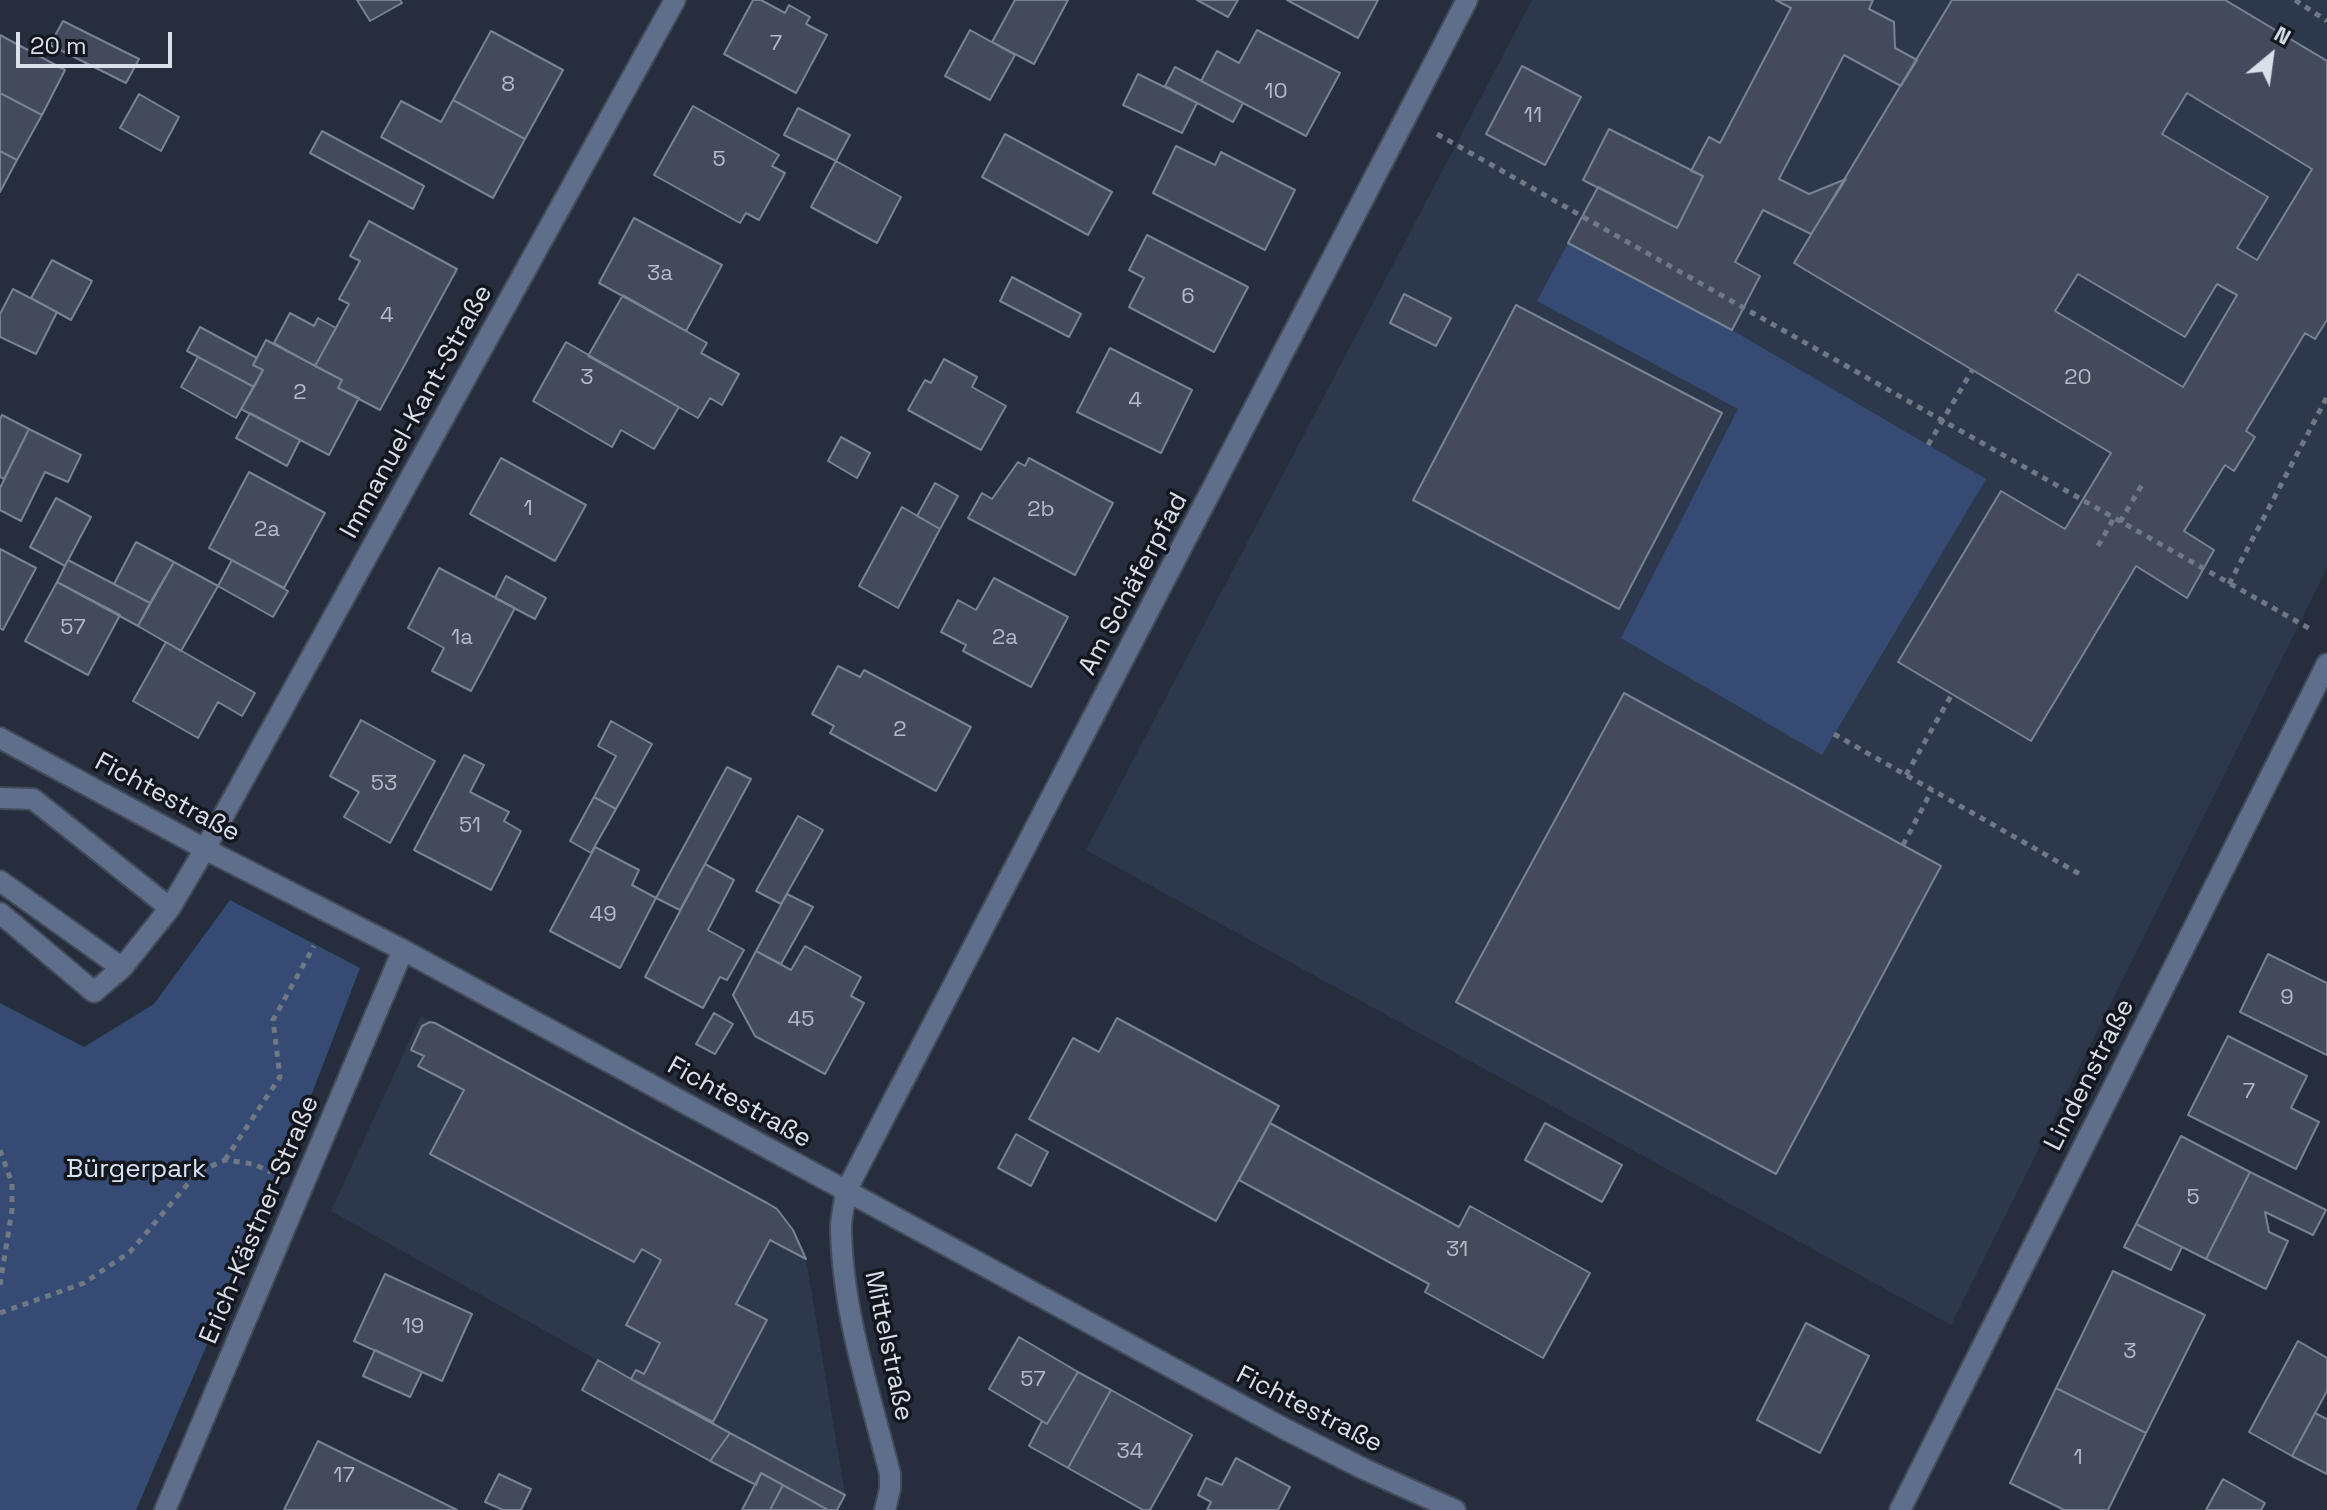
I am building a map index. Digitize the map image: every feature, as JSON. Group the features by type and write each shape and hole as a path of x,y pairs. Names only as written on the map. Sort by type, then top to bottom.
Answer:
{"street":[{"name":"Immanuel-Kant-Straße","path":"0,913 94,992 122,968 170,908 675,0"},
{"name":"Am Schäferpfad","path":"846,1191 1467,0"},
{"name":"Lindenstraße","path":"1900,1510 2327,664"},
{"name":"Fichtestraße","path":"0,738 205,849 403,950 1283,1428 1455,1510"},
{"path":"0,798 33,799 170,908"},
{"path":"0,881 122,968"},
{"name":"Erich-Kästner-Straße","path":"165,1510 403,950"},
{"name":"Mittelstraße","path":"846,1191 841,1226 846,1276 852,1325 890,1474 885,1510"}],"path":[{"path":"2295,0 2327,21"},
{"path":"1406,117 2315,632"},
{"path":"1928,445 1973,369"},
{"path":"2229,584 2327,397"},
{"path":"2098,546 2143,483"},
{"path":"1906,775 1952,694"},
{"path":"1834,734 2083,876"},
{"path":"1903,845 1932,790"},
{"path":"225,1160 280,1077 273,1020 332,914"},
{"path":"0,1150 12,1183 12,1210 0,1285"},
{"path":"0,1313 84,1283 130,1252 198,1172 225,1160 253,1164 282,1177"}],"shaded area":[{"path":"1532,0 2327,0 2327,568 1951,1325 1086,850"},
{"path":"421,1016 777,1209 806,1259 845,1495 331,1211"}],"green space":[{"path":"1568,243 1732,330 1986,479 1822,755 1621,638 1738,409 1537,301"},
{"name":"Bürgerpark","path":"230,900 360,968 288,1156 136,1510 0,1510 0,1003 84,1047 154,1004"}],"building":[{"path":"357,0 400,0 402,3 370,21"},
{"path":"753,0 761,0 785,13 789,5 810,17 806,24 827,35 796,93 724,54"},
{"path":"1015,0 1068,0 1034,64 992,42"},
{"path":"1197,0 1238,0 1228,17"},
{"path":"1287,0 1378,0 1358,38"},
{"path":"1776,0 1873,0 1869,9 1894,22 1895,48 1917,60 1901,86 1844,55 1779,179 1809,194 1846,179 1811,234 1763,210 1735,262 1760,276 1732,330 1568,243 1598,187 1677,228 1703,176 1691,171 1709,137 1720,143 1791,8"},
{"path":"1952,0 2225,0 2327,61 2327,320 2315,339 2305,333 2246,431 2255,437 2234,471 2225,465 2184,531 2214,550 2187,598 2136,566 2031,741 1898,662 2001,491 2065,529 2111,453 1794,263","holes":["2187,93 2312,169 2257,260 2237,248 2268,197 2162,134","2078,274 2185,337 2217,284 2237,295 2183,387 2055,311"]},
{"path":"63,21 139,59 126,83 50,45"},
{"path":"970,30 1015,55 990,100 945,76"},
{"path":"1257,30 1340,73 1306,136 1201,81 1217,51 1239,63"},
{"path":"491,31 563,70 525,139 453,100"},
{"path":"0,35 65,70 42,115 0,93"},
{"path":"1522,66 1581,97 1545,165 1486,134"},
{"path":"1175,67 1243,103 1233,122 1165,86"},
{"path":"1138,74 1197,103 1182,133 1123,105"},
{"path":"0,93 42,115 17,160 0,151"},
{"path":"139,94 179,117 161,151 120,128"},
{"path":"453,100 525,139 493,198 381,137 401,101 441,122"},
{"path":"693,106 779,155 772,166 785,173 759,220 746,213 740,223 654,175"},
{"path":"798,108 850,135 836,161 784,135"},
{"path":"1609,129 1703,176 1677,228 1583,180"},
{"path":"322,131 424,186 413,209 310,153"},
{"path":"1005,134 1112,192 1088,235 982,177"},
{"path":"1176,146 1215,165 1221,152 1295,190 1265,250 1153,193"},
{"path":"0,151 17,160 0,192"},
{"path":"836,161 901,197 877,243 811,207"},
{"path":"634,218 722,265 686,331 599,283"},
{"path":"369,221 457,269 380,410 338,388 342,380 315,366 349,304 339,299 360,261 350,256"},
{"path":"1147,235 1248,287 1214,352 1129,307 1144,278 1129,270"},
{"path":"52,260 92,281 71,320 31,298"},
{"path":"1012,277 1081,314 1069,337 1000,301"},
{"path":"13,289 57,312 36,354 0,337 0,314"},
{"path":"1404,294 1451,318 1436,346 1390,323"},
{"path":"623,295 707,343 701,353 739,374 722,405 710,398 698,418 588,356"},
{"path":"1516,305 1722,413 1619,609 1413,500"},
{"path":"290,313 314,326 318,318 336,328 315,366 274,343"},
{"path":"200,327 257,358 253,365 263,370 254,387 187,351"},
{"path":"266,340 342,380 338,388 359,398 329,455 241,409 263,370 253,365"},
{"path":"566,342 679,407 654,449 621,430 612,447 533,401"},
{"path":"1110,348 1192,390 1161,453 1077,412"},
{"path":"198,357 254,387 236,418 181,387"},
{"path":"944,359 977,377 972,387 1006,406 981,450 908,410 925,380 931,383"},
{"path":"250,413 300,440 287,466 236,438"},
{"path":"2,415 29,429 4,479 0,477"},
{"path":"29,429 81,455 68,482 45,472 21,521 0,510 0,488"},
{"path":"841,437 870,453 857,478 828,461"},
{"path":"501,458 586,505 555,561 470,514"},
{"path":"1029,458 1113,503 1075,575 968,518 982,493 992,499 1018,462 1025,466"},
{"path":"249,472 325,513 284,588 209,548"},
{"path":"935,483 958,496 940,529 917,516"},
{"path":"56,498 91,517 65,566 30,547"},
{"path":"902,507 940,529 898,608 859,586"},
{"path":"136,542 174,562 150,603 114,584"},
{"path":"0,549 36,568 3,630 0,628"},
{"path":"68,560 150,603 138,626 57,582"},
{"path":"232,560 288,591 273,617 218,586"},
{"path":"174,562 218,586 181,651 138,626"},
{"path":"439,568 515,608 471,691 432,671 444,648 408,628"},
{"path":"506,576 546,598 535,619 495,598"},
{"path":"994,578 1068,617 1031,687 963,651 966,645 941,632 958,600 976,610"},
{"path":"57,582 120,615 88,675 25,641"},
{"path":"166,642 255,693 242,716 218,702 198,738 133,701"},
{"path":"838,666 860,677 864,670 971,727 936,791 830,733 834,726 812,714"},
{"path":"1624,693 1941,866 1776,1174 1456,1002"},
{"path":"361,720 435,761 390,843 344,817 359,792 330,776"},
{"path":"611,721 652,744 616,809 594,797 616,756 598,746"},
{"path":"464,755 484,765 470,792 509,812 504,821 521,831 491,890 414,850"},
{"path":"727,767 751,779 680,910 656,898"},
{"path":"594,797 616,809 591,853 570,841"},
{"path":"798,816 823,830 781,904 756,891"},
{"path":"595,847 639,870 632,885 656,898 620,968 550,931"},
{"path":"705,864 734,880 708,930 744,950 727,980 720,977 703,1008 645,977"},
{"path":"787,894 813,907 781,964 756,951"},
{"path":"805,946 861,977 851,996 864,1003 825,1074 755,1036 733,995 756,951 791,970"},
{"path":"2268,954 2327,983 2327,1055 2240,1012"},
{"path":"714,1013 733,1024 715,1054 696,1044"},
{"path":"1117,1018 1279,1106 1216,1221 1029,1119 1073,1038 1099,1052"},
{"path":"430,1022 767,1203 777,1209 793,1230 806,1259 770,1240 736,1304 767,1320 713,1422 631,1379 636,1370 644,1374 660,1343 626,1325 661,1260 642,1249 634,1262 430,1154 464,1090 418,1066 424,1056 411,1050 422,1026"},
{"path":"2228,1036 2307,1076 2291,1108 2319,1122 2296,1169 2188,1115"},
{"path":"1270,1123 1459,1227 1470,1206 1590,1273 1543,1358 1425,1292 1429,1284 1239,1180"},
{"path":"1545,1123 1622,1165 1602,1202 1525,1160"},
{"path":"1016,1134 1048,1152 1031,1186 998,1168"},
{"path":"2181,1136 2250,1172 2206,1259 2136,1224"},
{"path":"2250,1172 2326,1210 2313,1235 2265,1212 2269,1232 2288,1241 2266,1289 2206,1259"},
{"path":"2136,1224 2182,1247 2171,1270 2124,1247"},
{"path":"2113,1271 2205,1315 2146,1433 2056,1388"},
{"path":"385,1274 472,1314 442,1381 354,1341"},
{"path":"1806,1323 1869,1356 1820,1453 1757,1420"},
{"path":"1019,1337 1078,1372 1047,1424 989,1389"},
{"path":"2298,1341 2327,1358 2327,1391 2292,1456 2249,1432"},
{"path":"375,1350 422,1372 410,1397 363,1376"},
{"path":"598,1360 730,1433 710,1461 582,1390"},
{"path":"1078,1372 1111,1390 1068,1468 1029,1446 1042,1421 1047,1424"},
{"path":"2056,1388 2146,1433 2108,1510 2064,1510 2010,1483"},
{"path":"1111,1390 1192,1435 1150,1510 1143,1510 1068,1468"},
{"path":"2315,1413 2327,1419 2327,1474 2292,1456"},
{"path":"730,1433 845,1495 837,1510 828,1510 761,1473 756,1485 710,1461"},
{"path":"318,1441 457,1510 284,1510"},
{"path":"1236,1458 1290,1487 1278,1510 1207,1510 1211,1502 1198,1495 1206,1478 1222,1485"},
{"path":"761,1473 783,1485 770,1510 742,1510"},
{"path":"499,1474 531,1489 521,1510 503,1510 485,1502"},
{"path":"2223,1479 2265,1503 2261,1510 2206,1510"},
{"path":"783,1485 828,1510 770,1510"}]}
